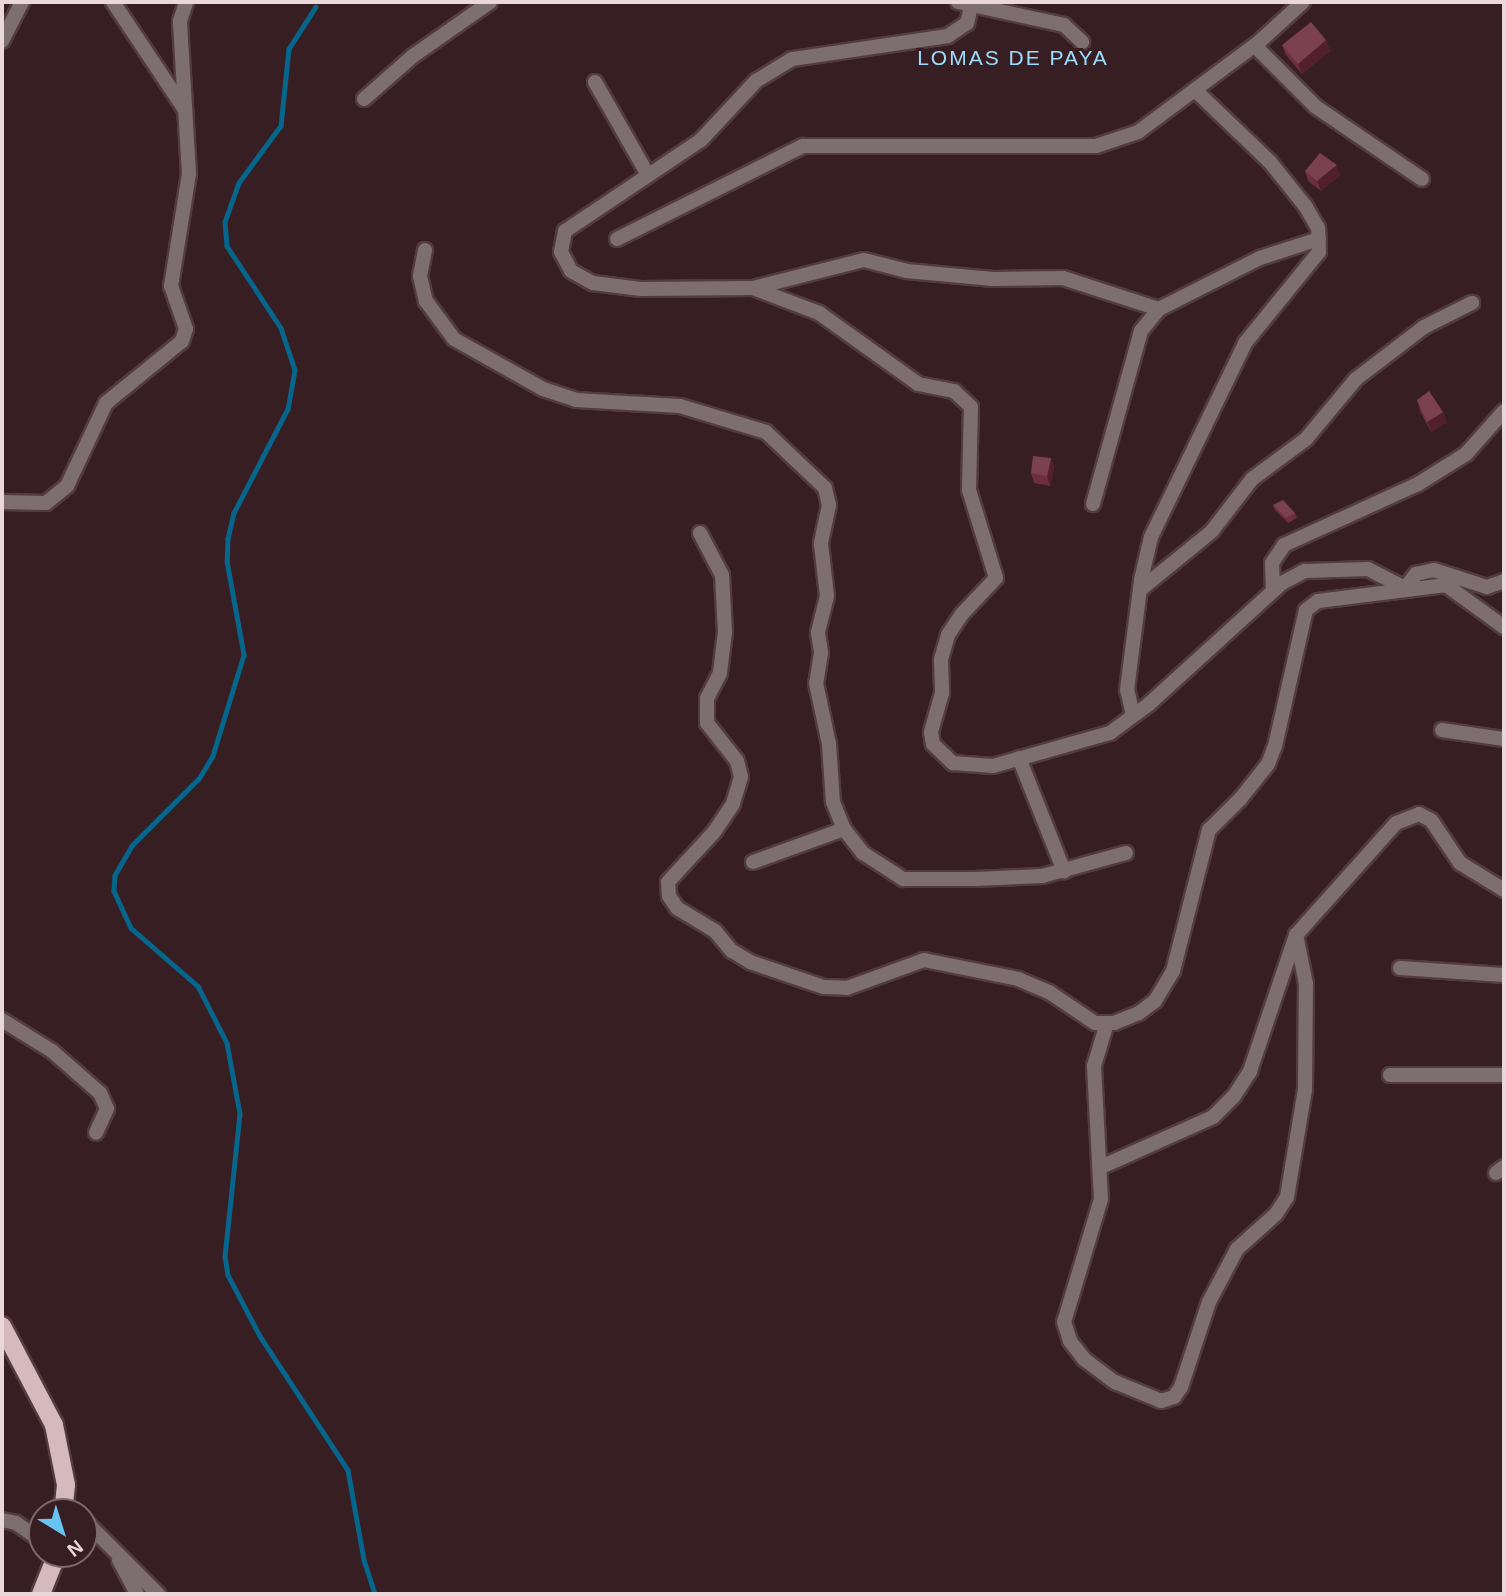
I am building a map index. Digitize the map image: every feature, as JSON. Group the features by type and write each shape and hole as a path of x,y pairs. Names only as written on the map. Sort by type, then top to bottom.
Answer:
{"main road":[{"path":"2,1326 54,1425 66,1485 66,1498"},
{"path":"41,1594 51,1568"}],"street":[{"path":"2,41 22,2"},
{"path":"113,2 186,111"},
{"path":"2,502 46,503 67,486 106,403 182,341 186,329 171,286 189,174 180,21 186,2"},
{"path":"364,99 413,56 490,2"},
{"path":"617,239 803,146 1096,146 1138,132 1255,46 1303,2"},
{"path":"1082,42 1064,25 967,3 967,23 948,36 792,59 756,81 701,141 565,231 561,252 571,271 593,283 641,289 753,288 864,260 907,271 968,277 1063,278 1159,309"},
{"path":"1255,46 1316,107 1422,179"},
{"path":"595,82 648,175"},
{"path":"1133,715 1127,690 1151,537 1245,342 1304,275 1319,252 1318,228 1307,207 1270,162 1195,90"},
{"path":"1093,504 1141,331 1159,309 1260,258 1319,239"},
{"path":"425,250 420,276 426,301 454,339 543,389 576,400 680,406 766,432 825,488 828,505 821,544 827,596 818,633 821,653 816,683 829,744 833,802 844,829 863,853 903,878 1042,876 1126,853"},
{"path":"753,288 820,313 918,384 966,398 971,407 969,490 996,578 948,635 941,660 942,693 933,744 953,764 969,767 1019,758 1110,733 1273,591 1306,571 1368,569 1405,588"},
{"path":"1141,589 1212,531 1252,479 1306,439 1356,379 1424,327 1472,303"},
{"path":"1273,591 1272,563 1284,545 1428,478 1466,454 1504,411"},
{"path":"700,533 722,575 725,632 720,673 706,698 707,723 737,761 741,777 733,804 715,831 668,882 669,896 677,908 715,931 732,951 750,962 824,987 847,988 924,960 1018,979 1049,992 1095,1023 1107,1023 1139,1013 1155,1001 1173,971 1209,830 1241,799 1268,764 1275,746 1306,610 1318,601 1405,588 1446,585 1504,627"},
{"path":"1405,588 1416,574 1434,570 1487,587 1504,581"},
{"path":"1441,730 1504,739"},
{"path":"1019,758 1064,871"},
{"path":"1101,1167 1213,1118 1234,1096 1250,1071 1296,935 1396,823 1419,814 1432,820 1460,863 1504,891"},
{"path":"753,862 844,829"},
{"path":"1107,1023 1094,1066 1101,1167 1093,1234 1065,1308 1070,1341 1084,1359 1115,1382 1161,1401 1174,1397 1209,1302 1237,1249 1276,1214 1287,1196 1305,1088 1306,984 1296,935"},
{"path":"1400,968 1504,975"},
{"path":"2,1020 52,1051 100,1093 107,1108 96,1133"},
{"path":"1390,1075 1504,1075"},
{"path":"2,1520 16,1523 28,1531"},
{"path":"98,1533 158,1594"},
{"path":"112,1546 137,1594"}],"building":[{"path":"1311,22 1326,40 1298,64 1282,45"},
{"path":"1320,153 1337,165 1317,181 1305,171"},
{"path":"1429,391 1443,412 1427,422 1417,400"},
{"path":"1033,456 1051,458 1047,476 1031,473"},
{"path":"1283,500 1295,513 1286,518 1273,505"}],"waterway":[{"path":"316,7 289,49 281,126 239,183 225,222 227,246 281,328 295,370 288,409 234,513 228,538 227,561 244,655 213,756 199,779 132,846 115,876 114,891 131,928 198,986 227,1043 240,1114 225,1256 228,1275 260,1336 348,1470 364,1560 375,1594"}],"district":[{"name":"LOMAS DE PAYA","path":"1013,58"}]}
